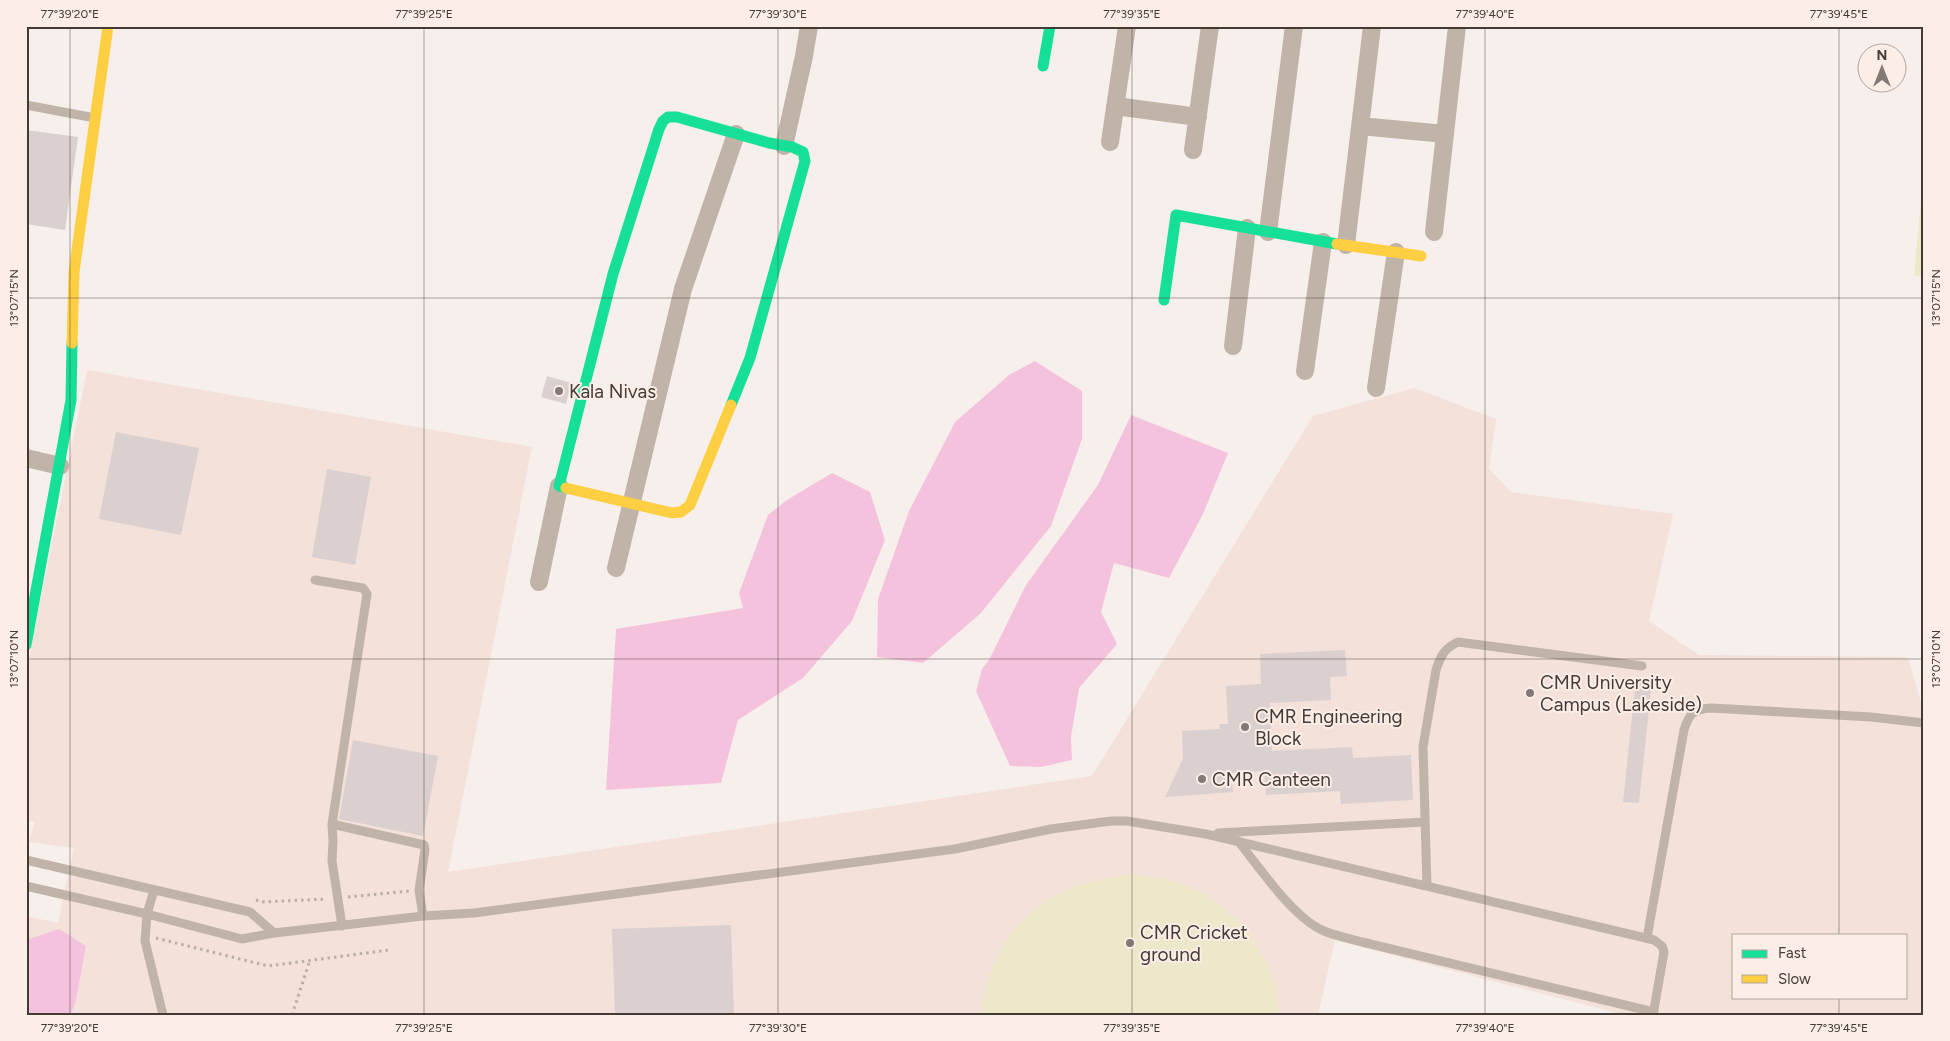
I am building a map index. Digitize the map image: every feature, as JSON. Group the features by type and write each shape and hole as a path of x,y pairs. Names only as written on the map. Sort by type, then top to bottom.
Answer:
{"street":[{"path":"26,645 71,400 74,272 108,26"},
{"path":"784,146 809,26"},
{"path":"1043,66 1050,26"},
{"path":"1110,142 1127,26"},
{"path":"1193,150 1210,26"},
{"path":"1268,232 1294,26"},
{"path":"1346,245 1372,26"},
{"path":"1434,232 1457,26"},
{"path":"1115,106 1198,117"},
{"path":"539,582 560,486 613,274 663,121 668,118 677,118 792,147 803,152 806,161 750,358 690,505 681,512 672,513 560,486"},
{"path":"1360,126 1445,134"},
{"path":"616,568 630,503 683,289 736,134"},
{"path":"1164,300 1176,215 1324,242 1420,256"},
{"path":"1233,346 1247,228"},
{"path":"1305,371 1324,242"},
{"path":"1376,388 1396,252"},
{"path":"26,458 60,466"}],"lane":[{"path":"26,105 96,118"},
{"path":"315,580 363,588 367,594 332,824 332,861 342,926"},
{"path":"1427,886 1422,747 1436,670 1439,659 1447,648 1458,642 1642,666"},
{"path":"1647,938 1684,730 1688,717 1693,712 1701,708 1711,708 1870,717 1924,723"},
{"path":"26,886 242,938 423,916 474,913 955,849 1088,822 1127,821 1238,841 1647,938 1662,946 1664,952 1654,1013 1362,942 1323,930 1295,910 1238,841"},
{"path":"1206,834 1425,822"},
{"path":"332,824 424,845 426,850 419,890 423,916"},
{"path":"26,860 250,912 274,933"},
{"path":"154,890 147,914 145,941 162,1015"}],"path":[{"path":"252,900 262,902 339,898 419,890"},
{"path":"145,935 268,966 389,950"},
{"path":"292,1015 310,960"}],"shaded area":[{"path":"1922,189 1924,189 1924,277 1914,276"},
{"path":"1035,361 1082,391 1082,439 1051,526 981,613 923,663 877,657 878,599 909,511 955,422 1009,375"},
{"name":"CMR University Campus (Lakeside)","path":"87,370 532,447 448,872 1092,776 1313,416 1414,388 1496,419 1489,469 1511,492 1673,514 1649,621 1699,655 1908,657 1924,713 1924,1015 1625,1015 1335,940 1318,1015 26,1015 26,916 58,923 74,848 29,842 35,822 26,820 26,673"},
{"path":"1131,415 1228,453 1203,514 1169,578 1114,563 1101,612 1117,644 1079,688 1071,737 1072,760 1041,767 1010,766 976,691 982,669 989,660 1026,585 1098,485"},
{"path":"832,473 870,492 885,540 852,621 803,678 738,720 721,783 606,790 616,629 743,608 739,593 768,515 787,500"},
{"name":"CMR Cricket ground","path":"1133,875 1165,879 1196,890 1215,901 1233,915 1261,951 1270,971 1276,992 1279,1015 981,1015 987,984 997,957 1011,934 1029,914 1050,898 1075,886 1103,879"},
{"path":"59,929 86,946 75,1004 70,1015 26,1015 26,940"}],"building":[{"path":"26,130 78,137 65,230 26,224"},
{"name":"Kala Nivas","path":"547,376 571,383 566,404 541,397"},
{"path":"116,432 199,448 181,535 99,519"},
{"path":"327,469 371,477 355,565 312,557"},
{"name":"CMR Engineering Block","path":"1345,650 1347,676 1330,677 1331,700 1270,703 1272,751 1352,747 1353,758 1411,755 1413,800 1341,804 1340,791 1266,795 1264,771 1231,773 1233,792 1165,797 1183,759 1182,731 1220,729 1219,724 1228,724 1226,686 1261,684 1260,654"},
{"path":"1636,679 1652,681 1639,803 1623,802"},
{"path":"353,740 438,756 423,836 339,819"},
{"path":"731,925 734,1015 615,1015 612,929"}],"traffic: fast":[{"path":"1043,66 1050,26"},
{"path":"668,117 677,117 769,143 792,147 803,152 805,161 750,358 731,405"},
{"path":"566,488 559,486 613,274 659,129 663,121 668,117"},
{"path":"1164,300 1176,215 1337,244"},
{"path":"26,645 71,400 72,343"}],"traffic: slow":[{"path":"72,343 74,272 108,26"},
{"path":"1337,244 1421,256"},
{"path":"566,488 672,513 681,512 690,505 731,405"}],"place":[{"name":"Kala Nivas","path":"559,391"},
{"name":"CMR University Campus (Lakeside)","path":"1530,693"},
{"name":"CMR Engineering Block","path":"1245,727"},
{"name":"CMR Canteen","path":"1202,779"},
{"name":"CMR Cricket ground","path":"1130,943"}]}
